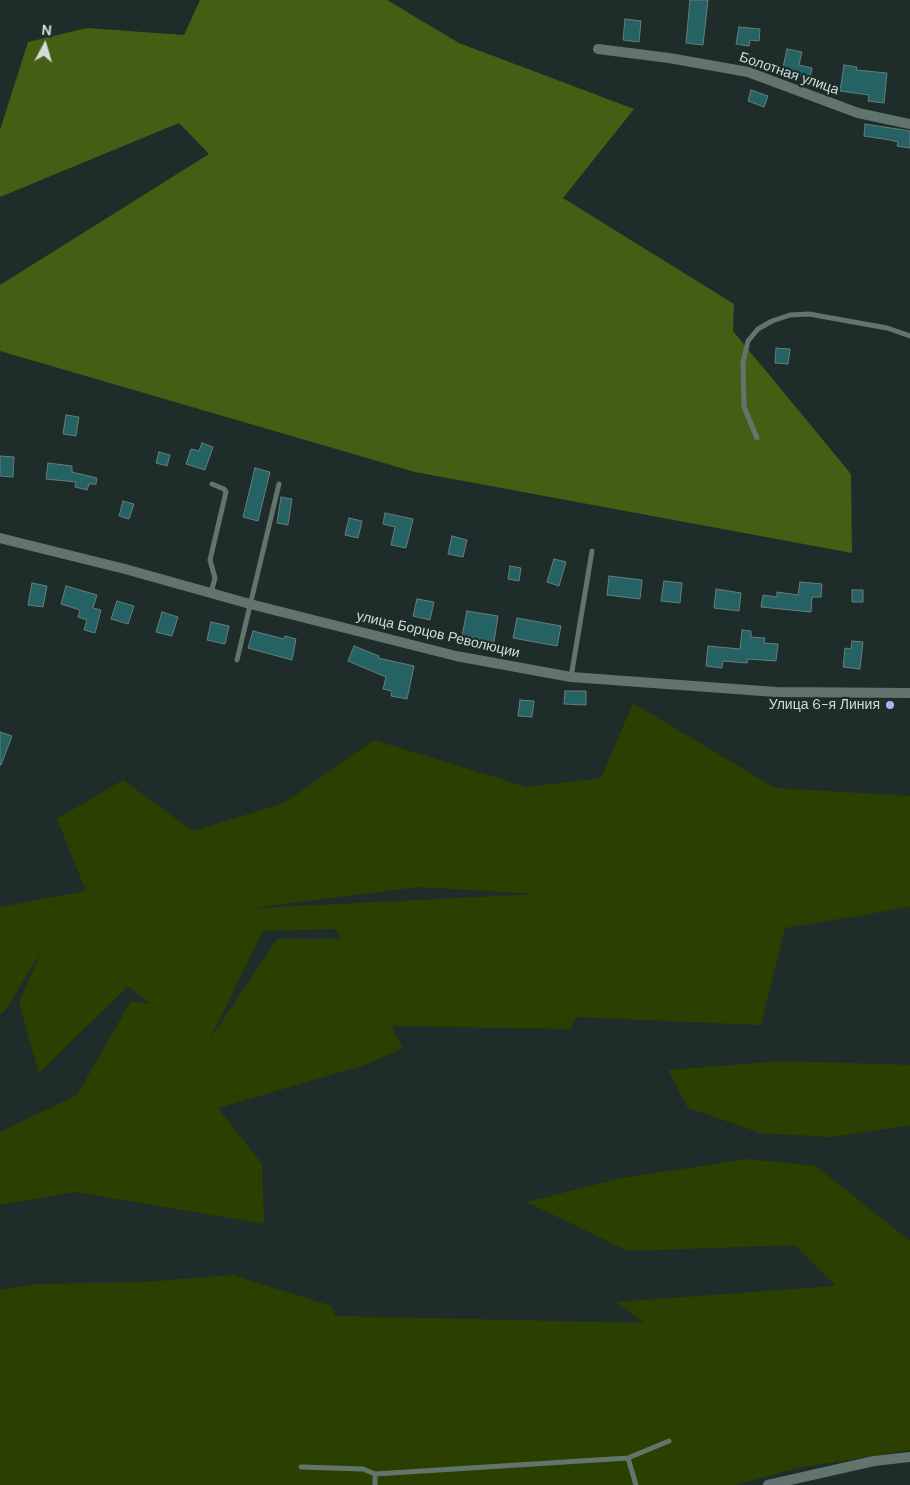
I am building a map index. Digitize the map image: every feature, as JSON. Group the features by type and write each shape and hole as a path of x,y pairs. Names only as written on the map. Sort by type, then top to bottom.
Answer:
{"street":[{"name":"Болотная улица","path":"598,49 669,58 748,72 858,113 910,124"},
{"name":"улица Борцов Революции","path":"0,538 456,656 571,677 776,692 910,693"},
{"path":"768,1485 874,1461 910,1457"}],"lane":[{"path":"757,438 744,407 744,362 748,341 758,329 772,321 790,315 809,314 887,328 910,336"},
{"path":"211,593 215,578 210,560 226,492 224,489 212,484"},
{"path":"237,660 279,484"},
{"path":"571,677 592,550"},
{"path":"301,1466 363,1469 375,1474 628,1458 669,1441"},
{"path":"628,1458 636,1485"},
{"path":"375,1474 375,1485"}],"green space":[{"path":"200,0 387,0 459,43 634,109 563,198 734,304 733,331 851,474 852,553 415,472 0,351 0,285 209,154 179,123 0,197 0,130 28,42 87,28 184,35"},
{"path":"633,703 775,788 910,796 910,907 785,928 761,1025 576,1017 571,1029 391,1026 403,1048 365,1065 218,1108 262,1164 264,1224 75,1192 0,1205 0,1132 77,1095 131,1001 151,1004 128,986 39,1073 19,1003 42,950 7,1008 0,1015 0,907 86,891 57,819 123,780 193,831 284,803 374,740 527,787 601,778","holes":["418,887 537,894 259,908 259,907","336,929 340,939 277,939 209,1041 263,931"]},
{"path":"782,1061 910,1065 910,1125 832,1137 761,1133 688,1108 668,1070"},
{"path":"748,1159 816,1166 910,1241 910,1450 798,1468 734,1485 0,1485 0,1290 36,1284 145,1282 232,1275 332,1306 335,1316 644,1323 616,1302 836,1286 795,1245 628,1251 527,1202 622,1178"}],"building":[{"path":"690,0 708,0 703,45 686,43"},
{"path":"625,19 641,21 639,42 623,40"},
{"path":"739,27 760,29 759,41 750,40 749,46 736,44"},
{"path":"787,49 802,52 799,65 812,68 810,78 782,72"},
{"path":"844,65 857,67 856,70 887,73 884,103 868,101 869,95 840,91"},
{"path":"751,90 768,96 764,107 748,101"},
{"path":"865,124 910,131 910,148 897,146 898,142 864,136"},
{"path":"776,348 790,349 788,364 775,363"},
{"path":"66,415 79,417 76,436 63,434"},
{"path":"202,443 213,447 205,470 186,464 191,449 199,451"},
{"path":"159,452 170,455 167,466 156,463"},
{"path":"0,456 14,457 13,477 0,476"},
{"path":"48,463 72,466 72,472 97,478 96,484 89,484 87,490 75,487 76,482 46,479"},
{"path":"255,468 270,472 258,521 243,517"},
{"path":"281,497 292,499 288,525 277,523"},
{"path":"123,501 134,504 129,519 119,516"},
{"path":"385,513 413,519 406,548 391,545 395,527 383,524"},
{"path":"349,518 362,521 358,538 345,535"},
{"path":"452,536 467,540 463,557 448,554"},
{"path":"554,559 566,562 559,586 547,582"},
{"path":"510,566 521,568 519,581 508,579"},
{"path":"609,576 642,580 640,599 607,595"},
{"path":"664,581 682,583 680,603 661,601"},
{"path":"800,582 822,584 821,597 812,597 811,612 761,607 763,595 777,597 777,592 798,595"},
{"path":"32,583 47,586 43,607 28,605"},
{"path":"66,586 97,595 93,608 101,610 95,633 84,630 87,620 78,617 80,610 61,604"},
{"path":"716,589 741,593 739,611 714,608"},
{"path":"852,590 863,590 863,602 852,602"},
{"path":"417,599 434,602 430,620 413,616"},
{"path":"117,601 134,606 128,624 111,619"},
{"path":"467,611 498,616 494,642 462,636"},
{"path":"162,612 178,617 172,636 156,632"},
{"path":"517,618 561,626 557,646 513,638"},
{"path":"211,622 229,626 225,644 207,640"},
{"path":"742,630 751,631 751,637 765,638 764,643 778,644 776,661 748,659 747,663 723,661 722,668 706,666 708,646 740,649"},
{"path":"253,631 284,639 285,636 296,639 292,660 248,648"},
{"path":"852,641 863,642 860,669 843,667 845,648 851,649"},
{"path":"354,646 379,656 378,658 414,666 407,699 391,696 392,691 383,689 386,677 348,661"},
{"path":"565,691 586,691 586,705 564,704"},
{"path":"520,700 534,701 532,717 518,716"},
{"path":"0,732 12,736 1,765 0,765"}],"place":[{"name":"Улица 6-я Линия","path":"890,705"}]}
